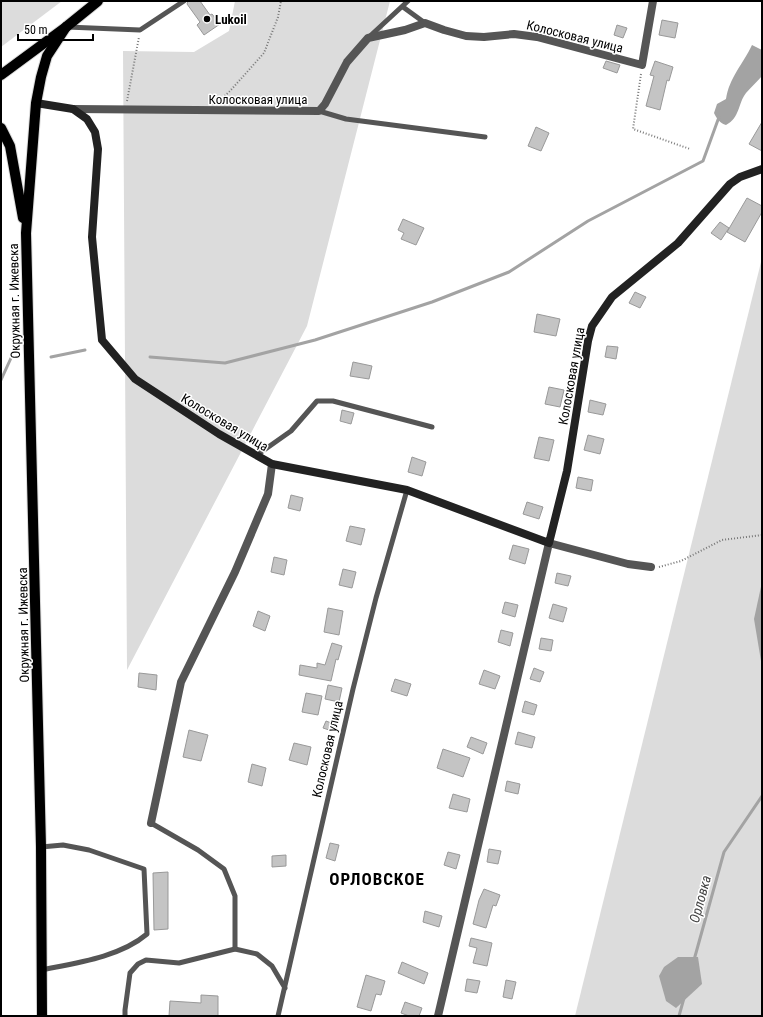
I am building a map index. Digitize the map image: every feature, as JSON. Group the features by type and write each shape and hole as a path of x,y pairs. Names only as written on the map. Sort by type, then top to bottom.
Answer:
{"main road":[{"path":"1,75 66,27 98,1"},
{"name":"Окружная г. Ижевска","path":"42,1016 41,847 26,234 36,103 41,77 47,56 66,27"},
{"name":"Окружная г. Ижевска","path":"1,128 10,146 26,234"}],"street":[{"path":"642,65 653,1"},
{"name":"Колосковая улица","path":"425,23 466,36 484,37 514,34 537,37 642,65"},
{"path":"368,38 405,30 425,23"},
{"name":"Колосковая улица","path":"36,103 73,109 319,111 325,104 347,62 368,38"},
{"name":"Колосковая улица","path":"73,109 87,119 95,132 98,149 92,237 102,340 135,379 219,434 272,464 407,490 549,543"},
{"name":"Колосковая улица","path":"438,1016 567,471 588,341 592,326 612,297 678,243 730,184 740,177 762,169"},
{"path":"151,824 181,682 235,572 268,494 272,464"},
{"path":"549,543 628,564 651,568"}],"lane":[{"path":"66,27 140,30 184,1"},
{"path":"368,38 408,1"},
{"path":"403,7 425,23"},
{"path":"319,111 346,118 485,137"},
{"path":"257,455 291,431 317,401 333,401 432,427"},
{"name":"Колосковая улица","path":"278,1016 353,689 376,598 407,490"},
{"path":"151,824 198,850 224,869 235,896 235,949"},
{"path":"41,847 63,845 89,850 144,869 147,934 137,943 95,959 41,970"},
{"path":"125,1016 130,973 138,964 146,960 179,963 235,949 257,954 272,966 285,988"}],"path":[{"path":"208,110 230,91 264,53 278,17 281,1"},
{"path":"125,110 140,30"},
{"path":"642,65 633,129 690,149"},
{"path":"651,568 662,567 681,561 722,540 762,535"}],"shaded area":[{"path":"1,1 62,1 1,47"},
{"path":"235,1 390,1 307,326 127,670 123,51 194,52 229,31"},
{"path":"752,45 762,50 762,76 743,97 734,118 726,125 716,117 714,113 717,104 726,99 730,84"},
{"path":"762,258 762,1016 575,1016"},
{"path":"762,582 762,667 754,619"},
{"path":"678,957 698,957 702,984 676,1008 666,1001 659,976 664,967"}],"building":[{"name":"Lukoil","path":"188,1 200,1 210,15 212,14 220,24 204,35 197,25 200,22 187,4"},
{"path":"662,20 678,23 675,38 659,35"},
{"path":"617,25 627,28 623,38 614,35"},
{"path":"606,61 620,65 617,73 603,68"},
{"path":"655,61 673,67 669,81 667,80 660,110 646,106 654,76 650,75"},
{"path":"762,122 762,151 749,144"},
{"path":"536,127 549,133 541,151 528,146"},
{"path":"747,198 762,206 762,212 745,242 727,232"},
{"path":"403,219 424,228 416,245 401,239 404,233 398,230"},
{"path":"720,222 729,228 721,240 711,233"},
{"path":"635,292 646,297 640,308 629,303"},
{"path":"537,314 560,319 556,336 534,332"},
{"path":"607,346 618,347 616,359 605,357"},
{"path":"353,362 372,366 369,379 350,376"},
{"path":"549,387 564,390 560,407 545,404"},
{"path":"590,400 606,404 603,415 588,412"},
{"path":"342,410 354,413 351,424 340,421"},
{"path":"588,435 604,439 600,454 584,450"},
{"path":"539,437 554,440 549,461 534,458"},
{"path":"412,457 426,462 422,476 408,472"},
{"path":"578,477 593,480 591,491 576,488"},
{"path":"291,495 303,498 300,511 288,508"},
{"path":"527,502 543,507 539,519 523,514"},
{"path":"350,526 365,529 361,545 346,541"},
{"path":"513,545 529,549 525,564 509,559"},
{"path":"274,557 287,560 284,575 271,572"},
{"path":"343,569 356,572 352,588 339,585"},
{"path":"557,573 571,576 568,586 555,583"},
{"path":"505,602 518,605 515,617 502,613"},
{"path":"553,604 567,608 563,622 549,618"},
{"path":"328,608 343,611 339,635 324,632"},
{"path":"258,611 270,616 265,631 253,626"},
{"path":"501,630 513,633 510,646 498,642"},
{"path":"541,638 553,640 551,651 539,649"},
{"path":"332,643 342,646 338,660 336,659 331,681 299,675 300,665 317,668 317,663 325,665"},
{"path":"534,668 544,672 540,682 530,679"},
{"path":"484,670 500,676 495,689 479,684"},
{"path":"139,673 157,675 156,690 138,687"},
{"path":"395,679 411,684 407,696 391,691"},
{"path":"328,685 342,688 339,702 325,699"},
{"path":"306,693 322,696 318,715 302,712"},
{"path":"525,701 537,705 534,715 522,712"},
{"path":"326,721 334,724 332,731 323,728"},
{"path":"189,730 208,735 201,761 183,757"},
{"path":"518,732 535,737 532,748 515,744"},
{"path":"471,737 487,743 483,754 467,747"},
{"path":"294,743 311,747 307,765 289,760"},
{"path":"443,749 470,758 463,777 437,768"},
{"path":"252,764 266,768 262,786 248,782"},
{"path":"507,781 520,784 518,794 505,791"},
{"path":"453,794 470,799 467,812 449,808"},
{"path":"330,843 339,845 335,861 326,858"},
{"path":"489,849 501,851 498,864 487,862"},
{"path":"448,852 460,855 456,869 444,865"},
{"path":"286,855 286,866 272,867 272,856"},
{"path":"168,872 168,929 154,930 153,873"},
{"path":"484,889 500,895 496,906 493,905 486,928 473,924 479,900"},
{"path":"425,911 442,916 439,927 423,922"},
{"path":"471,938 492,943 487,966 473,963 477,948 469,946"},
{"path":"402,962 428,973 424,984 398,973"},
{"path":"366,975 385,981 381,995 376,994 371,1011 357,1007"},
{"path":"467,979 480,981 477,993 465,991"},
{"path":"506,980 516,982 512,999 503,997"},
{"path":"201,995 218,996 218,1016 169,1016 170,1001 201,1003"},
{"path":"405,1002 422,1008 419,1016 409,1016 401,1013"}],"waterway":[{"path":"150,357 225,363 315,340 432,302 509,272 588,221 703,161 719,117"},
{"path":"51,357 85,350"},
{"path":"1,380 11,358"},
{"name":"Орловка","path":"694,960 724,852 762,796"},
{"name":"Орловка","path":"679,1016 684,998"}],"place":[{"name":"Lukoil","path":"207,19"}],"district":[{"name":"ОРЛОВСКОЕ","path":"377,879"}]}
